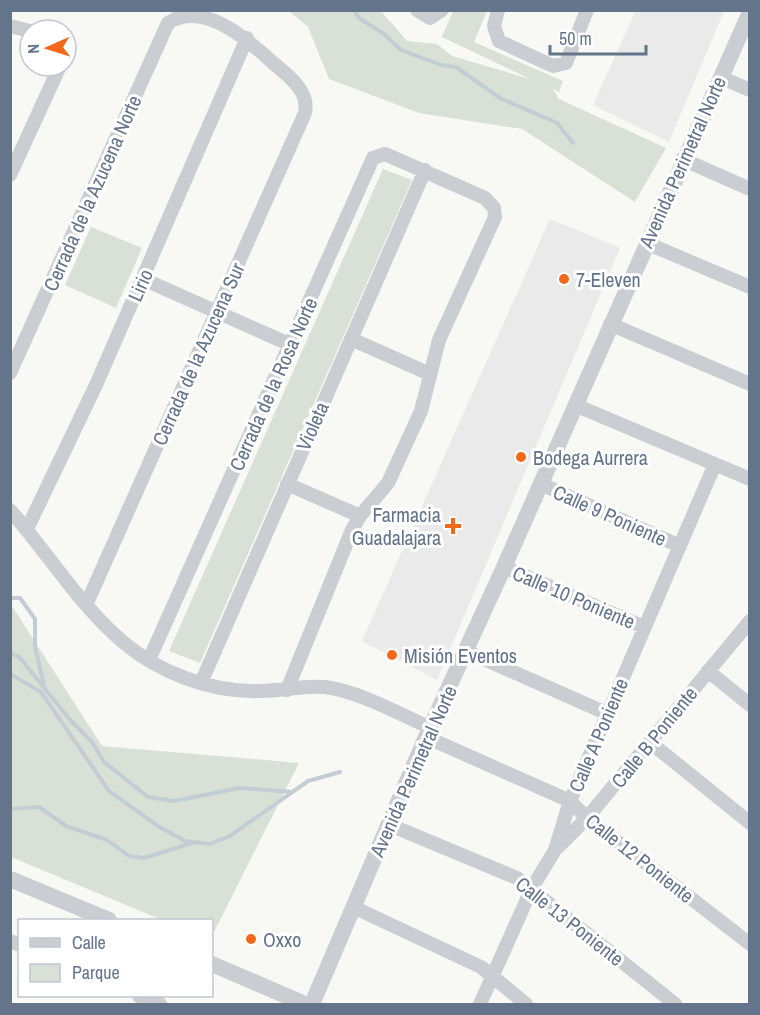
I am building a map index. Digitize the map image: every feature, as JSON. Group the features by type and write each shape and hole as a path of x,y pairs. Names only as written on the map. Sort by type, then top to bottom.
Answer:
{"street":[{"path":"417,10 424,16 438,14"},
{"path":"498,10 494,26 495,35 505,45 553,66 560,66 566,63 587,10"},
{"name":"Avenida Perimetral Norte","path":"312,1005 429,732 541,484 682,159 750,12"},
{"name":"Cerrada de la Azucena Norte","path":"10,373 168,23 176,15 184,13 215,16 247,38"},
{"name":"Cerrada de la Azucena Sur","path":"87,603 305,113 306,103 303,93 247,38"},
{"name":"Lirio","path":"27,529 60,464 143,279 247,38"},
{"path":"720,77 750,90"},
{"path":"10,175 54,78"},
{"name":"Cerrada de la Rosa Norte","path":"149,660 373,158 385,154 486,198 494,208 495,217 444,326 430,374"},
{"path":"682,159 750,189"},
{"name":"Violeta","path":"201,683 424,170"},
{"path":"646,243 750,287"},
{"path":"143,279 216,314 291,345"},
{"path":"610,324 750,384"},
{"path":"287,690 360,516 388,483 421,411 430,374 351,339"},
{"path":"575,405 750,479"},
{"name":"Calle A Poniente","path":"480,1005 532,888 555,850 570,801 606,713 715,464"},
{"path":"286,484 360,516"},
{"name":"Calle 9 Poniente","path":"541,484 680,546"},
{"name":"Calle 12 Poniente","path":"10,510 87,603 124,642 149,660 201,683 241,691 322,687 340,690 429,732 570,801 587,818 750,944"},
{"name":"Calle 10 Poniente","path":"504,567 644,627"},
{"name":"Calle B Poniente","path":"555,850 587,818 651,743 750,621"},
{"path":"466,651 606,713"},
{"path":"708,671 750,705"},
{"path":"651,743 750,823"},
{"name":"Calle 13 Poniente","path":"390,825 504,871 532,888 675,1005"},
{"path":"11,881 104,919"},
{"path":"353,908 481,966 526,1005"},
{"path":"213,964 305,1005"},
{"path":"141,997 160,1005"}],"shaded area":[{"path":"636,10 724,11 669,142 593,105"},
{"path":"550,219 620,248 437,680 362,641"}],"green space":[{"path":"289,11 381,11 407,41 437,44 452,56 530,79 442,37 453,11 487,11 474,42 563,81 559,92 553,89 559,99 666,148 635,202 522,129 419,113 329,79 308,27"},
{"path":"383,169 412,180 200,663 169,651"},
{"path":"91,227 142,248 116,308 65,285"},
{"path":"10,603 102,746 299,763 213,934 213,919 160,919 11,857"}],"waterway":[{"path":"354,10 359,18 384,34 401,50 441,65 456,67 500,98 557,123 573,143"},
{"path":"10,598 20,598 35,619 35,647 45,689"},
{"path":"10,652 20,658 71,721 92,742 104,762 148,797 174,801 240,788 292,792"},
{"path":"10,674 41,692 109,791 158,826 185,841 210,844 230,836 308,781 340,772"},
{"path":"10,809 39,807 66,826 107,840 129,856 144,858 192,843"}],"place":[{"name":"7-Eleven","path":"564,279"},
{"name":"Bodega Aurrera","path":"521,457"},
{"name":"Farmacia Guadalajara","path":"453,526"},
{"name":"Misión Eventos","path":"392,655"},
{"name":"Oxxo","path":"251,939"}]}
